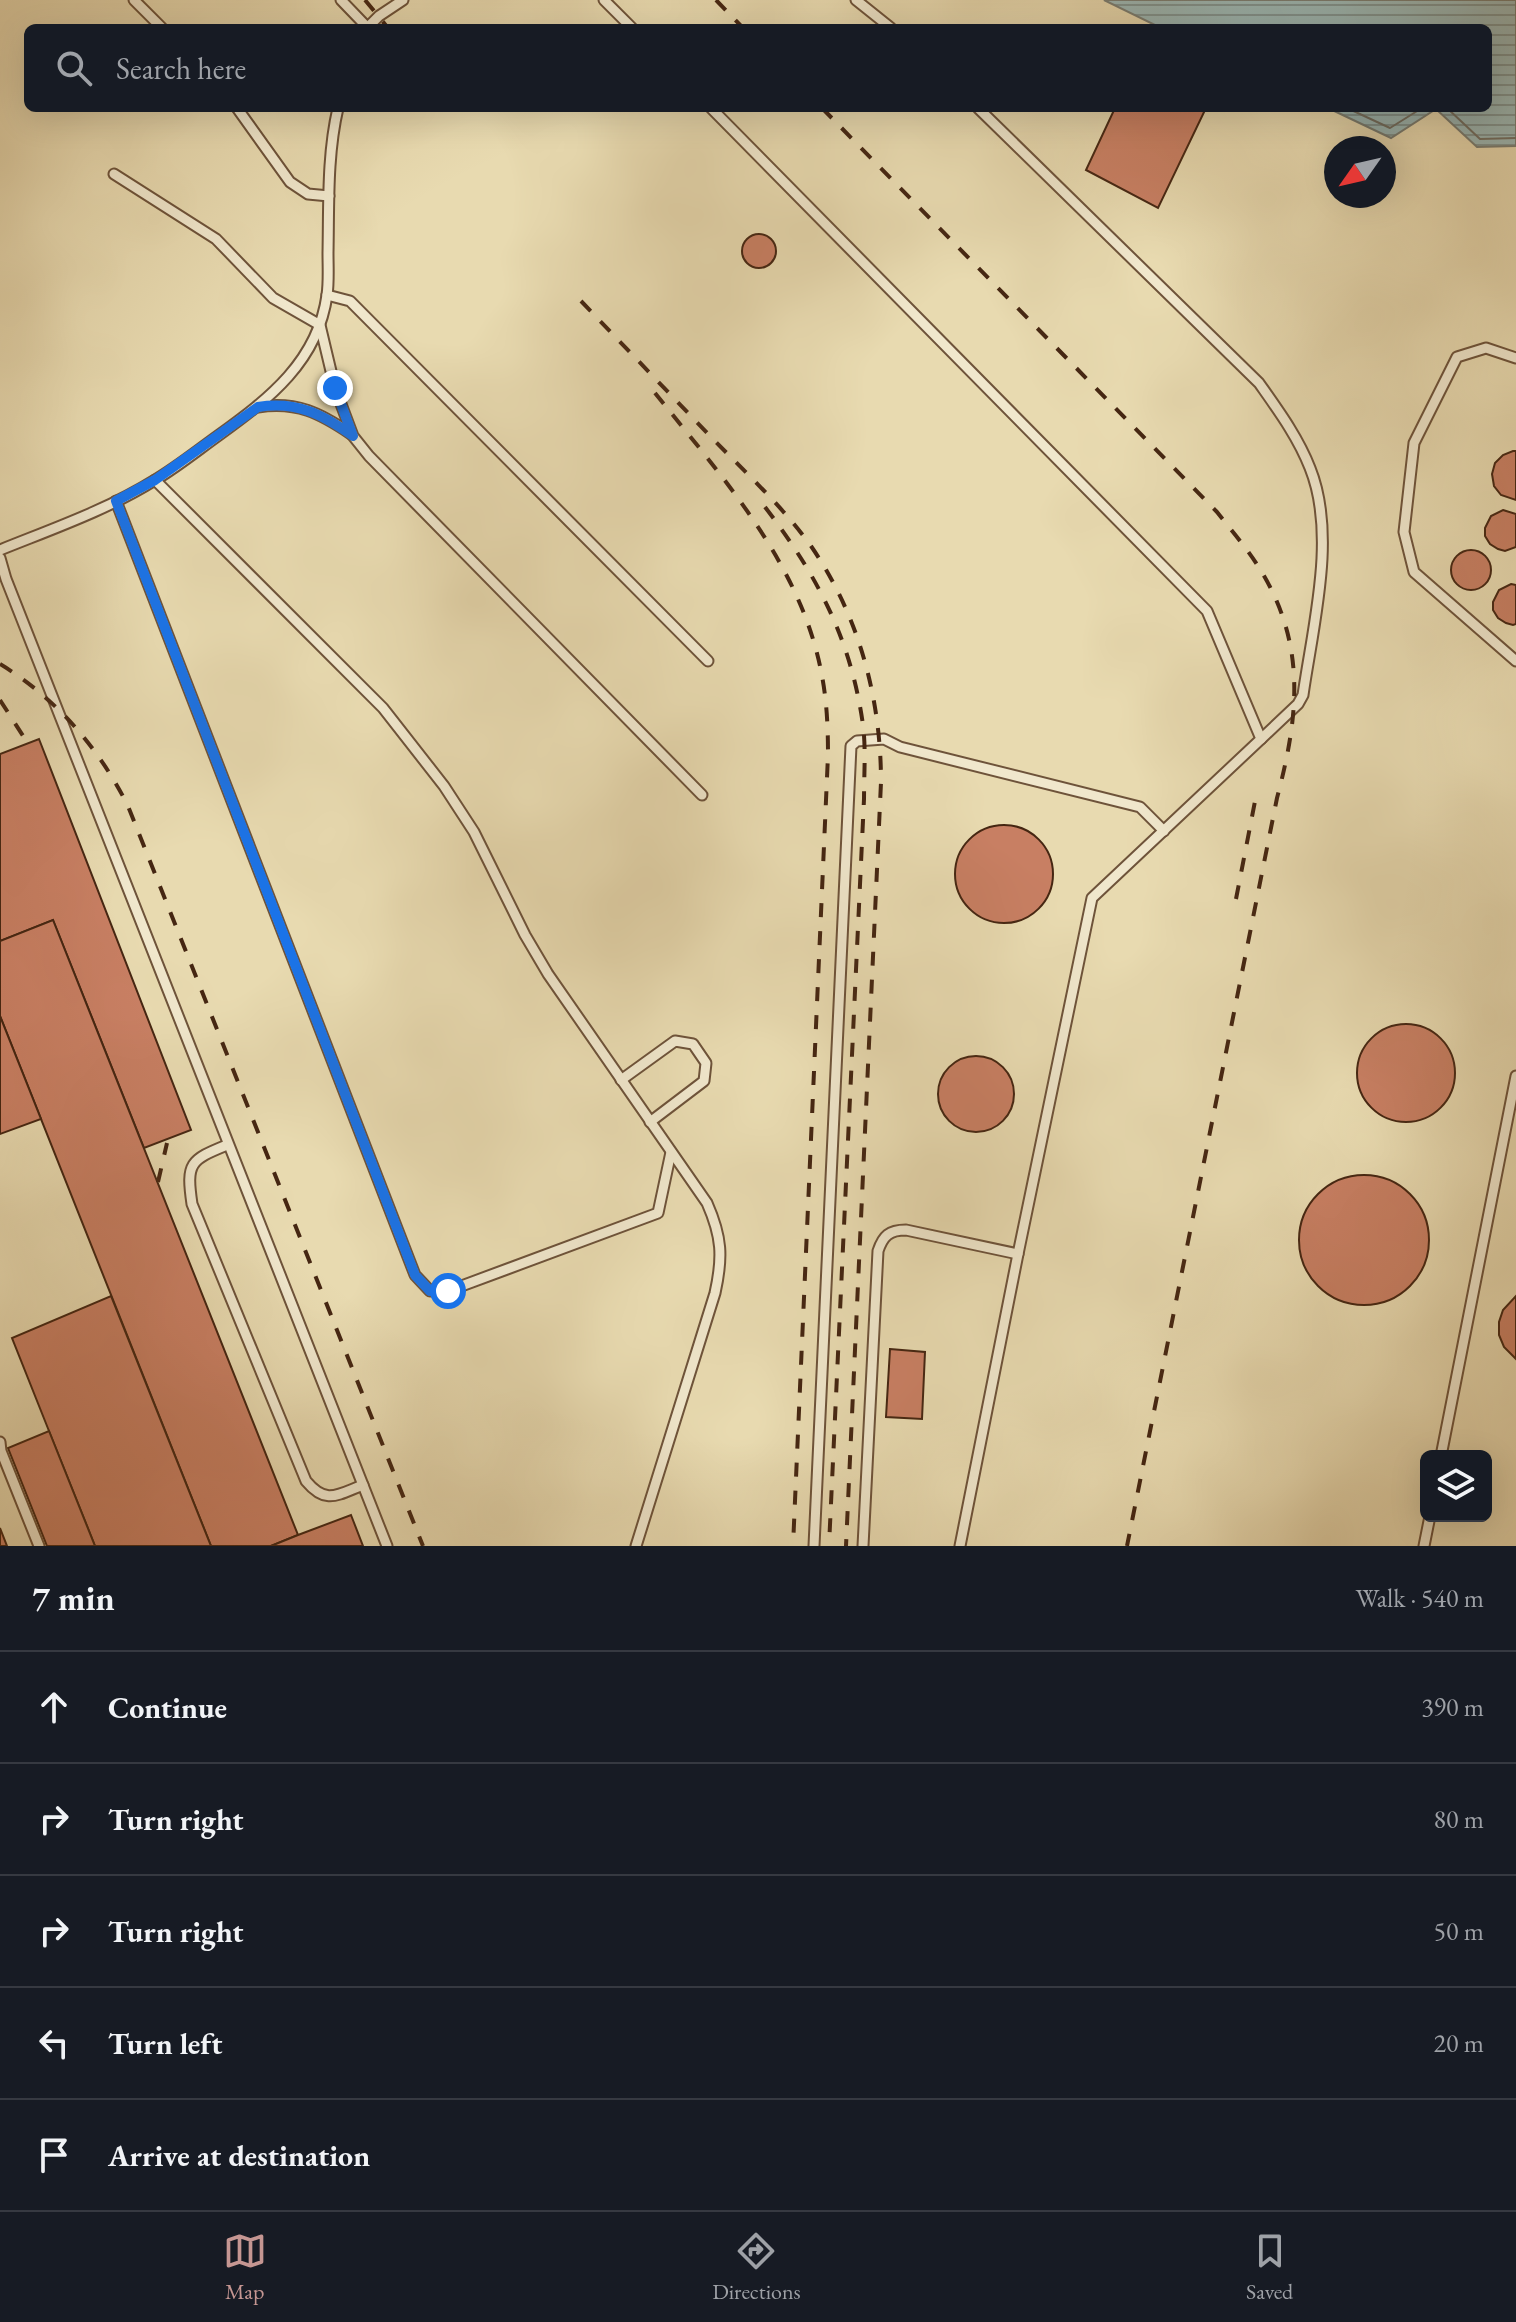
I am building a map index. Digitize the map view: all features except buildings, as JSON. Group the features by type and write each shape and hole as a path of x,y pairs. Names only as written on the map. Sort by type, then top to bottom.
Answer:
{"lane":[{"path":"134,0 158,24"},
{"path":"341,0 364,24"},
{"path":"370,24 403,0"},
{"path":"604,0 628,24"},
{"path":"856,0 886,24"},
{"path":"240,112 290,182 308,194 329,196"},
{"path":"0,550 116,501 155,480 258,407 295,370 320,325 327,295 332,135 337,112"},
{"path":"715,112 1207,611 1261,739"},
{"path":"960,1546 1092,898 1298,704 1303,695 1323,555 1321,510 1311,469 1288,424 1259,383 982,112"},
{"path":"114,174 216,239 273,298 320,325 335,388 353,436"},
{"path":"327,295 350,301 708,661"},
{"path":"1516,358 1486,348 1457,357 1414,443 1404,532 1414,572 1516,661"},
{"path":"258,407 276,404 299,408 324,416 353,436 369,456 702,795"},
{"path":"155,480 383,708 444,786 474,832 548,974 707,1203 721,1245 720,1270 636,1546"},
{"path":"116,501 415,1275 430,1291 448,1291 658,1213 671,1152"},
{"path":"0,558 227,1145 387,1546"},
{"path":"814,1546 851,746 857,741 884,739 900,747 1140,807 1164,831"},
{"path":"621,1080 675,1041 693,1044 706,1063 704,1081 650,1122"},
{"path":"1442,1450 1516,1076"},
{"path":"227,1145 202,1155 192,1165 189,1182 192,1204 306,1481 316,1493 328,1497 363,1485"},
{"path":"863,1546 878,1251 881,1241 894,1230 906,1230 1018,1254"},
{"path":"0,1442 39,1546"},
{"path":"1424,1546 1429,1522"}],"water":[{"path":"1104,0 1516,0 1516,146 1477,147 1439,112 1492,112 1492,24 1153,24"},
{"path":"1336,112 1431,112 1394,136 1387,136"}],"railway":[{"path":"365,0 385,24"},
{"path":"716,0 739,24"},
{"path":"826,112 1217,512 1253,559 1274,595 1291,651 1294,708 1285,767 1127,1546"},
{"path":"581,301 764,490 811,546 828,573 854,629 872,689 881,782 846,1546"},
{"path":"655,393 707,457 778,560 812,635 825,696 828,755 793,1546"},
{"path":"765,507 801,558 829,609 850,664 864,734 864,799 829,1546"},
{"path":"0,664 40,692 74,726 104,764 128,806 423,1546"},
{"path":"0,700 27,742"},
{"path":"1236,899 1256,796"},
{"path":"158,1182 167,1143"}],"route":[{"path":"335,388 353,436 324,416 299,408 276,404 258,407 155,480 116,501 415,1275 430,1291 448,1291"}]}
